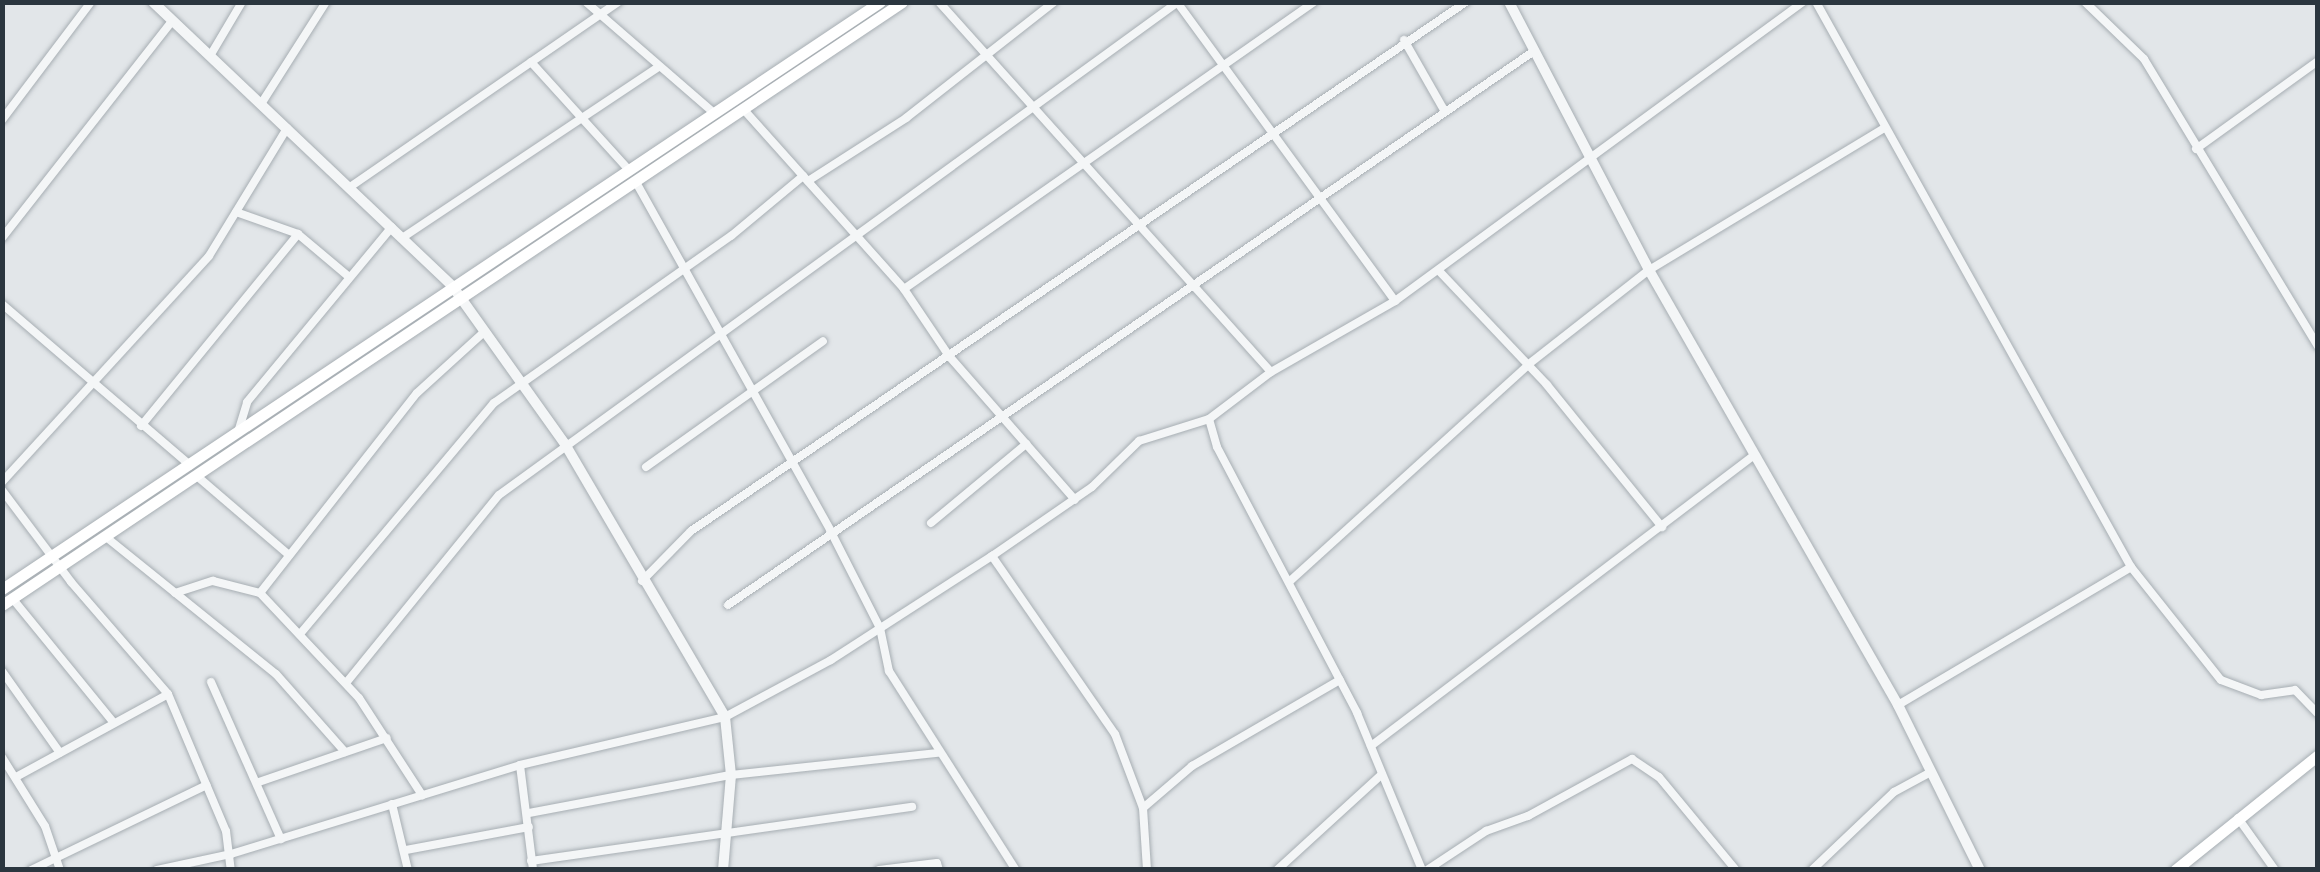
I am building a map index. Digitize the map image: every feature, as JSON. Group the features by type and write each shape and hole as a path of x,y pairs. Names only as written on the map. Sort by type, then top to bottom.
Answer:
{"main road":[{"path":"6,597 54,555 880,2"},
{"path":"6,597 64,567 902,2"},
{"path":"2175,870 2318,754"}],"street":[{"path":"2,120 91,2"},
{"path":"153,2 453,287 565,444 642,581 726,718 731,776 723,870"},
{"path":"210,56 242,2"},
{"path":"261,104 326,2"},
{"path":"586,2 714,113"},
{"path":"350,187 618,2"},
{"path":"939,2 1271,372"},
{"path":"300,634 519,381 806,179 906,118 984,52 1054,2"},
{"path":"904,288 1080,160 1225,66 1314,2"},
{"path":"642,581 691,531 1276,133 1404,40 1466,2"},
{"path":"1509,2 1649,270 1898,705 1980,870"},
{"path":"157,870 232,854 520,765 726,718 880,628 992,556 1075,500 1155,431 1209,420 1271,372 1394,302 1587,155 1804,2"},
{"path":"1816,2 2130,566 2221,680 2261,695 2294,690 2318,714"},
{"path":"2085,2 2144,59 2318,346"},
{"path":"346,683 499,494 1177,3 1276,133 1394,302"},
{"path":"2,238 172,21"},
{"path":"1404,40 1444,110"},
{"path":"728,605 830,530 1534,51"},
{"path":"2196,149 2318,60"},
{"path":"531,62 630,171"},
{"path":"402,238 578,116 658,67"},
{"path":"745,111 904,288 949,356 1075,500"},
{"path":"2,482 209,256 287,128"},
{"path":"1290,581 1528,364 1649,270 1883,128"},
{"path":"637,184 830,530 880,628 889,671 938,754 1016,870"},
{"path":"236,212 298,234 350,276"},
{"path":"238,433 247,402 392,226"},
{"path":"141,426 298,234"},
{"path":"1439,271 1528,364 1662,527"},
{"path":"2,304 190,466"},
{"path":"260,592 417,393 484,332"},
{"path":"646,467 823,341"},
{"path":"1209,420 1216,447 1340,680 1424,870 1486,831 1632,759 1660,777 1736,870"},
{"path":"931,523 1026,444"},
{"path":"1370,746 1662,527 1685,503 1755,455"},
{"path":"198,477 290,555"},
{"path":"2,490 168,694 232,854 232,870"},
{"path":"106,537 276,674 345,752"},
{"path":"992,556 1115,734 1143,808 1146,870"},
{"path":"1898,705 2130,566"},
{"path":"175,594 213,581 260,592 346,683 387,738 422,795"},
{"path":"6,597 114,723"},
{"path":"2,672 60,753"},
{"path":"1143,808 1192,766 1340,680"},
{"path":"211,682 260,782 281,839"},
{"path":"16,777 168,694"},
{"path":"260,782 387,738"},
{"path":"530,814 731,776 938,754"},
{"path":"2,757 16,777 58,865"},
{"path":"520,765 530,814 532,865 726,829 912,807"},
{"path":"1812,870 1894,792 1931,772"},
{"path":"1276,870 1382,774"},
{"path":"32,870 58,865 206,785"},
{"path":"392,804 408,870"},
{"path":"2238,818 2275,870"},
{"path":"406,850 530,827"},
{"path":"879,870 937,863 939,870"}]}
